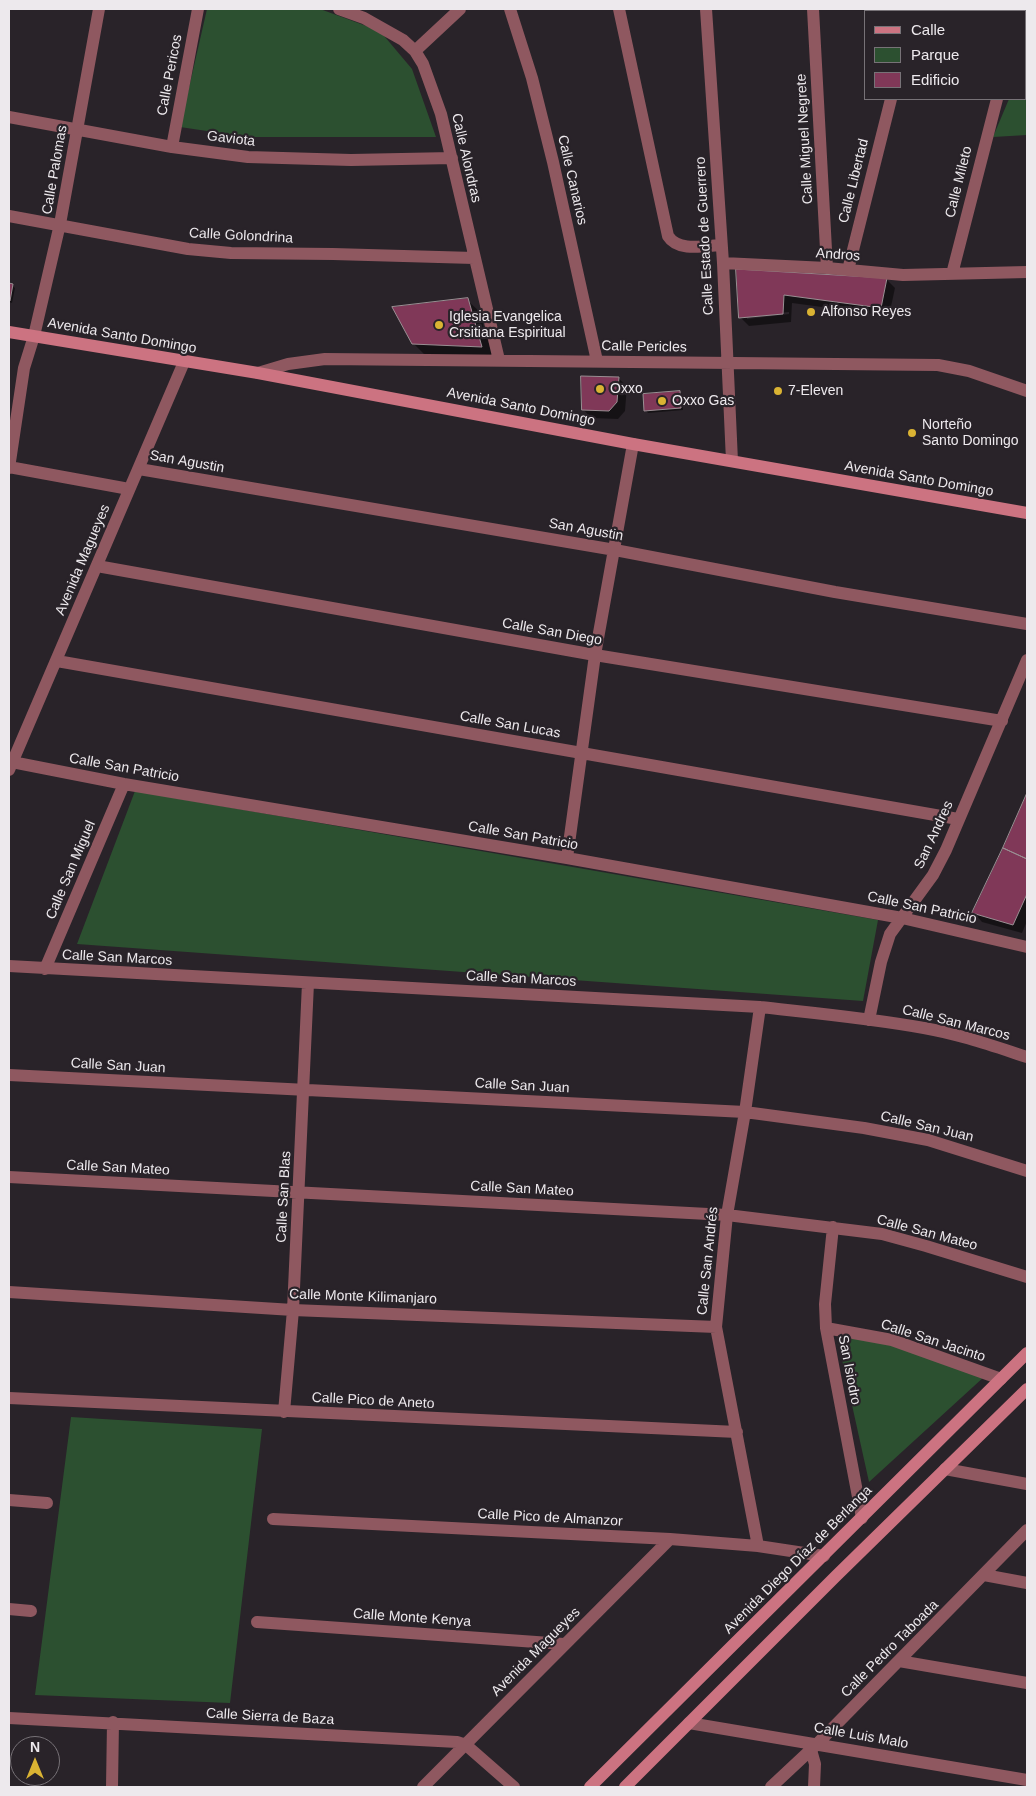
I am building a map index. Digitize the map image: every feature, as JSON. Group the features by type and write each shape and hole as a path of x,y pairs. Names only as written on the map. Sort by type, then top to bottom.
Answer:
{"main road":[{"name":"Avenida Santo Domingo","path":"9,332 258,373 633,444 1027,513"},
{"name":"Avenida Diego Díaz de Berlanga","path":"590,1787 1027,1353"},
{"path":"626,1787 689,1722 1027,1389"}],"street":[{"name":"Calle Palomas","path":"9,467 24,368 34,336 60,224 99,9"},
{"name":"Calle Pericos","path":"172,147 198,9"},
{"name":"Calle Alondras","path":"339,9 364,18 403,40 415,51 430,80 452,158 499,360"},
{"path":"415,51 460,9"},
{"name":"Calle Canarios","path":"510,9 534,87 553,162 597,361"},
{"path":"619,9 668,236 672,242 681,246 720,245"},
{"name":"Calle Estado de Guerrero","path":"706,9 720,245 723,263 726,364 732,461"},
{"name":"Calle Miguel Negrete","path":"813,9 827,268"},
{"name":"Calle Libertad","path":"848,270 891,100"},
{"name":"Calle Mileto","path":"952,274 997,100"},
{"name":"Gaviota","path":"9,118 172,147 248,157 297,159 452,158"},
{"name":"Calle Golondrina","path":"9,216 188,249 231,253 474,258"},
{"name":"Andros","path":"723,263 827,268 903,275 1027,272"},
{"name":"Calle Pericles","path":"258,373 295,363 325,359 726,364 904,363 938,365 969,371 1027,391"},
{"name":"Avenida Magueyes","path":"10,766 184,362"},
{"path":"567,858 595,655 633,444"},
{"path":"9,467 129,490"},
{"name":"San Agustin","path":"139,469 615,550 835,592 1027,624"},
{"name":"Calle San Diego","path":"97,566 595,655 809,688 1002,721"},
{"name":"San Andres","path":"869,1020 881,962 890,934 933,874 946,850 1027,660"},
{"name":"Calle San Lucas","path":"56,661 958,819"},
{"name":"Calle San Patricio","path":"10,766 567,858 902,918 1027,947"},
{"name":"Calle San Miguel","path":"45,969 124,784"},
{"name":"Calle San Marcos","path":"9,966 760,1007 925,1028 967,1038 1027,1057"},
{"name":"Calle San Blas","path":"284,1412 293,1310 308,983"},
{"name":"Calle San Andrés","path":"758,1546 716,1327 727,1215 745,1112 760,1007"},
{"name":"Calle San Juan","path":"9,1075 745,1112 864,1128 928,1140 1027,1171"},
{"name":"Calle San Mateo","path":"9,1176 727,1215 833,1227 890,1237 926,1246 1027,1278"},
{"name":"San Isiodro","path":"833,1227 825,1304 826,1328 862,1518"},
{"name":"Calle Monte Kilimanjaro","path":"9,1292 293,1310 716,1327"},
{"name":"Calle San Jacinto","path":"826,1328 892,1340 1001,1379"},
{"name":"Calle Pico de Aneto","path":"9,1398 736,1432"},
{"path":"945,1469 1027,1484"},
{"path":"9,1500 47,1503"},
{"name":"Calle Pico de Almanzor","path":"273,1519 670,1539 758,1546 824,1556"},
{"name":"Calle Pedro Taboada","path":"771,1787 814,1747 984,1576 1027,1530"},
{"name":"Avenida Magueyes","path":"423,1787 670,1539"},
{"path":"984,1576 1027,1583"},
{"path":"9,1609 31,1611"},
{"name":"Calle Monte Kenya","path":"257,1622 564,1644"},
{"path":"899,1661 1027,1683"},
{"name":"Calle Sierra de Baza","path":"9,1718 113,1722 457,1742 466,1745"},
{"path":"112,1787 113,1722"},
{"name":"Calle Luis Malo","path":"689,1722 814,1747 1027,1780"},
{"path":"466,1745 514,1787"},
{"path":"814,1747 814,1787"}],"green space":[{"path":"207,9 320,9 380,31 412,69 436,137 247,137 180,127"},
{"path":"1027,61 1027,135 993,137 1009,100 1026,100"},
{"path":"135,791 878,920 863,1001 77,944"},
{"path":"837,1337 880,1340 985,1376 869,1482"},
{"path":"71,1417 262,1429 230,1703 35,1695"}],"building":[{"path":"736,269 887,278 881,308 784,295 783,314 739,318"},
{"path":"9,283 13,284 10,301 9,301"},
{"name":"Iglesia Evangelica Crsitiana Espiritual","path":"468,298 482,347 412,344 392,307"},
{"name":"Oxxo","path":"581,376 619,377 617,402 609,411 582,410"},
{"name":"Oxxo Gas","path":"680,391 681,408 644,411 643,394"},
{"path":"1027,793 1027,859 1003,848"},
{"path":"1003,848 1027,859 1027,894 1013,925 972,913"}],"place":[{"name":"Alfonso Reyes","path":"811,312"},
{"name":"Iglesia Evangelica Crsitiana Espiritual","path":"439,325"},
{"name":"Oxxo","path":"600,389"},
{"name":"7-Eleven","path":"778,391"},
{"name":"Oxxo Gas","path":"662,401"},
{"name":"Norteño Santo Domingo","path":"912,433"}]}
